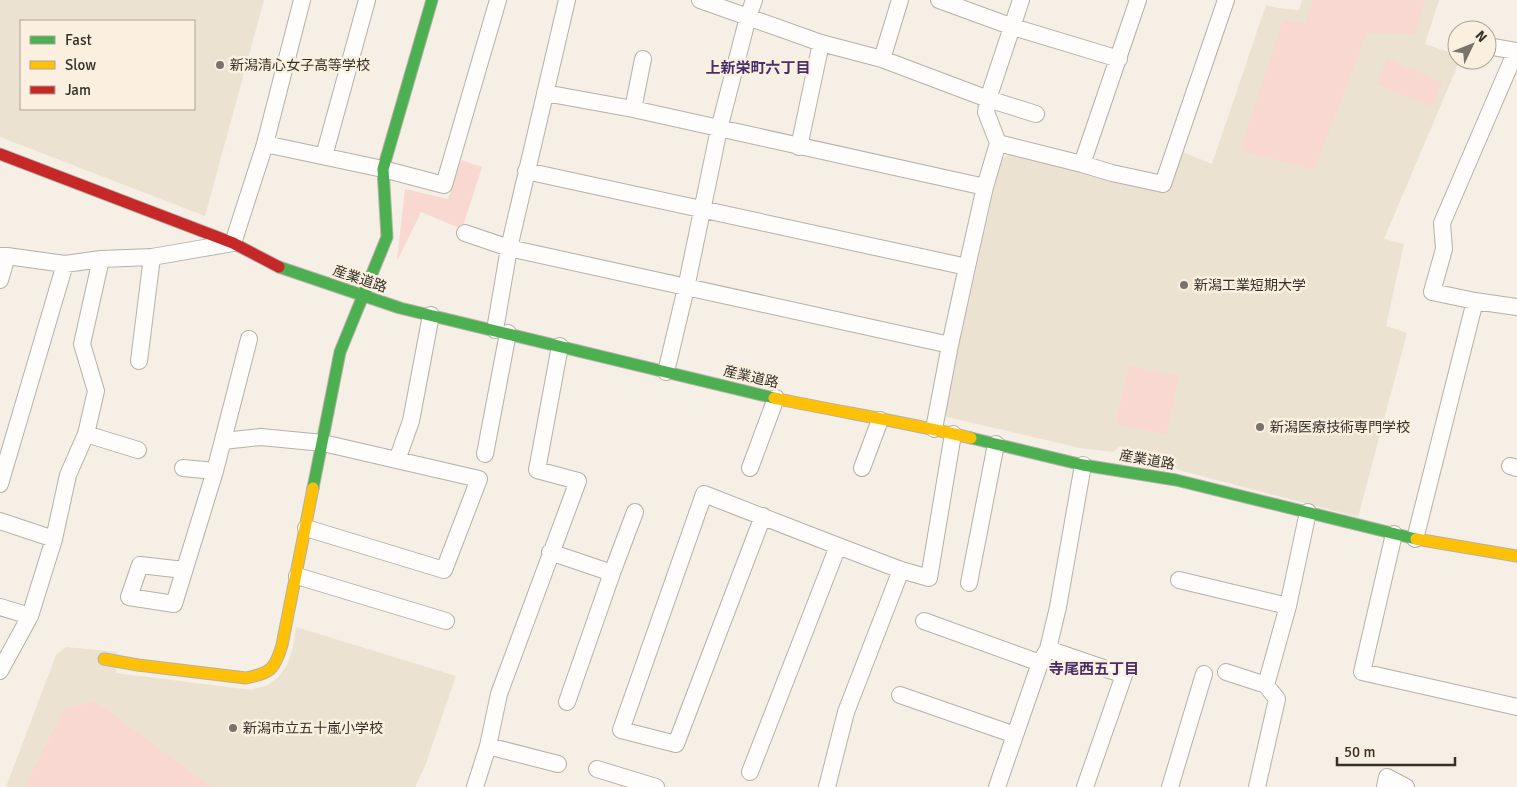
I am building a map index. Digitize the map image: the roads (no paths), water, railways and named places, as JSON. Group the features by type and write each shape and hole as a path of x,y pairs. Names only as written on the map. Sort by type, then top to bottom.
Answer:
{"street":[{"path":"0,280 4,256 65,264 101,259 152,257 233,243 266,144 302,0"},
{"path":"324,156 367,0"},
{"path":"104,659 138,666 246,678 262,675 276,664 297,576 340,352 387,237 384,169 432,0"},
{"path":"266,144 444,184 498,0"},
{"path":"485,454 501,331 509,248 567,0"},
{"path":"700,0 821,43 882,59 988,99 1036,114"},
{"path":"666,372 686,288 719,129 748,16 754,0"},
{"path":"882,59 900,0"},
{"path":"939,0 1013,26 1119,59"},
{"path":"934,429 967,267 985,187 998,143 986,112 988,99 1021,0"},
{"path":"1082,164 1138,0"},
{"path":"998,143 1112,173 1163,184 1226,0"},
{"path":"799,147 821,43"},
{"path":"1497,48 1516,51 1442,222 1444,249 1432,292 1517,307"},
{"path":"633,109 644,59"},
{"path":"545,93 633,109 985,187"},
{"name":"産業道路","path":"0,154 233,243 272,265 400,308 776,398 880,420 934,429 1083,465 1176,480 1415,539 1517,556"},
{"path":"526,171 967,267"},
{"path":"465,234 509,248 950,345"},
{"path":"139,360 152,257"},
{"path":"0,671 30,616 54,539 68,475 86,434 96,391 82,344 101,259"},
{"path":"0,484 65,264"},
{"path":"1415,539 1475,301"},
{"path":"397,460 411,421 431,315"},
{"path":"184,570 215,471 249,339"},
{"path":"475,787 488,746 499,694 550,552 578,481 537,470 560,346"},
{"path":"750,468 776,398"},
{"path":"862,468 880,420"},
{"path":"86,434 138,450"},
{"path":"763,516 676,744 621,730 704,494 763,516 901,570 929,578 953,434"},
{"path":"223,441 261,437 322,443 479,479 444,570 306,528"},
{"path":"969,583 996,444"},
{"path":"997,787 1044,656 1058,607 1083,465"},
{"path":"183,468 215,471"},
{"path":"567,702 635,512"},
{"path":"1266,685 1288,606 1308,512"},
{"path":"0,521 54,539"},
{"path":"1394,534 1362,672 1517,707"},
{"path":"750,772 838,546"},
{"path":"550,552 612,573"},
{"path":"826,787 846,712 901,570"},
{"path":"297,576 446,621"},
{"path":"1180,580 1288,606"},
{"path":"0,607 30,616"},
{"path":"924,621 1044,656 1124,675 1085,787"},
{"path":"1226,672 1266,685 1277,699 1257,787"},
{"path":"1170,787 1204,674"},
{"path":"900,695 1015,735"},
{"path":"488,746 558,764"},
{"path":"597,769 656,787"},
{"path":"1385,787 1387,777 1406,787"}],"place":[{"name":"新潟清心女子高等学校","path":"220,65"},
{"name":"新潟工業短期大学","path":"1184,285"},
{"name":"新潟医療技術専門学校","path":"1260,427"},
{"name":"新潟市立五十嵐小学校","path":"233,728"}],"district":[{"name":"上新栄町六丁目","path":"758,68"},
{"name":"寺尾西五丁目","path":"1094,669"}]}
